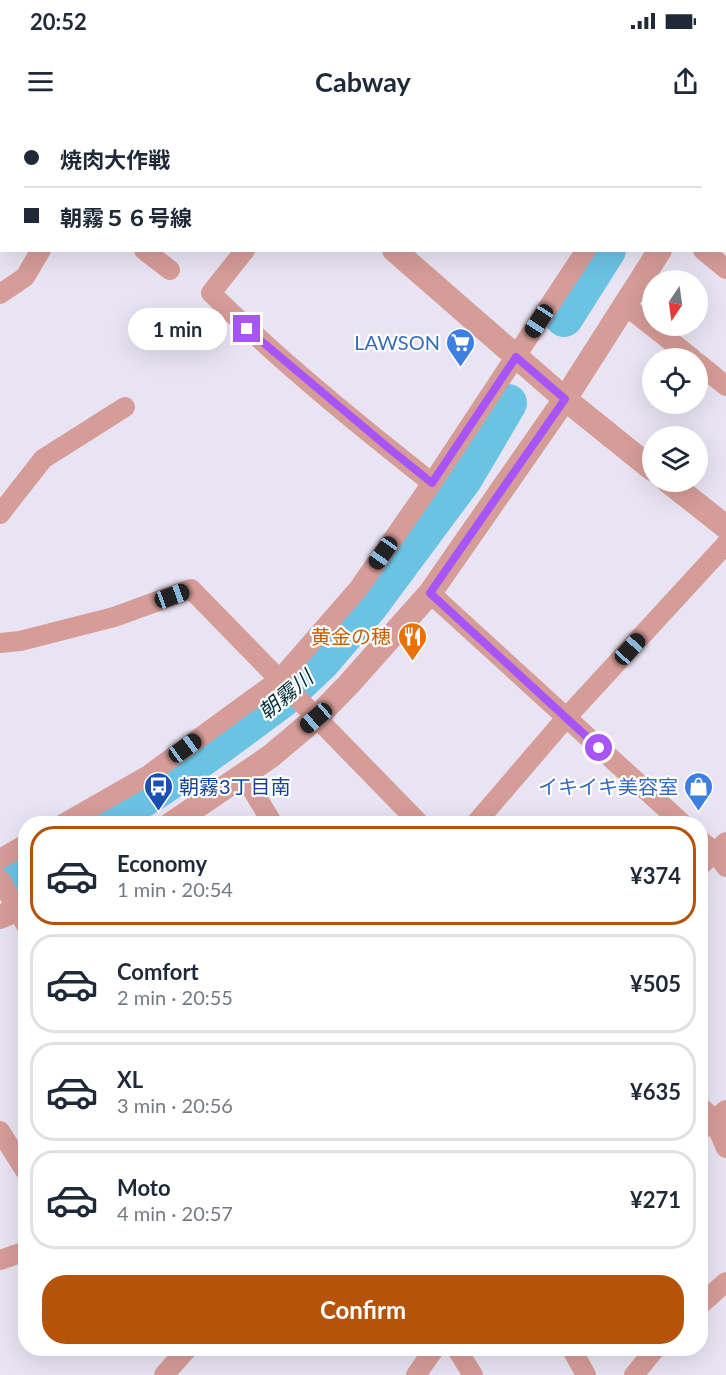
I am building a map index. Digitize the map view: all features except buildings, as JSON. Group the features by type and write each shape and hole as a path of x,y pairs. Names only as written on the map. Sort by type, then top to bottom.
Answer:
{"street":[{"path":"0,294 25,277 40,252"},
{"path":"147,252 170,270"},
{"path":"243,252 211,293 247,329 432,483"},
{"path":"396,252 565,399 642,461"},
{"path":"77,816 147,776 282,683 359,588 432,483 585,252"},
{"path":"183,816 271,756 308,709 349,684 430,593 565,399 659,252"},
{"path":"705,252 726,269"},
{"path":"626,305 680,348"},
{"path":"708,371 726,386"},
{"path":"0,514 43,459 125,407"},
{"path":"682,492 726,527"},
{"path":"482,816 566,718 726,544"},
{"path":"0,643 20,641 114,617 191,589 412,816"},
{"path":"430,593 674,816"},
{"path":"243,776 268,816"},
{"path":"0,859 18,849"},
{"path":"710,1117 726,1148"},
{"path":"0,1131 18,1159"},
{"path":"0,1260 18,1254"},
{"path":"708,1298 726,1282"},
{"path":"164,1375 181,1356"},
{"path":"416,1375 429,1356"},
{"path":"461,1356 473,1375"},
{"path":"575,1356 586,1375"},
{"path":"634,1375 649,1356"}],"waterway":[{"name":"朝霧川","path":"564,318 606,252"},
{"name":"朝霧川","path":"115,816 158,789 282,699 322,661 369,606 464,478 508,403"},
{"name":"朝霧川","path":"0,878 18,870"}],"place":[{"name":"LAWSON","path":"461,368"},
{"name":"黄金の穂","path":"412,662"},
{"name":"朝霧3丁目南","path":"158,812"},
{"name":"イキイキ美容室","path":"699,812"}],"route":[{"path":"247,329 432,483 516,357 565,399 430,593 599,748"}]}
